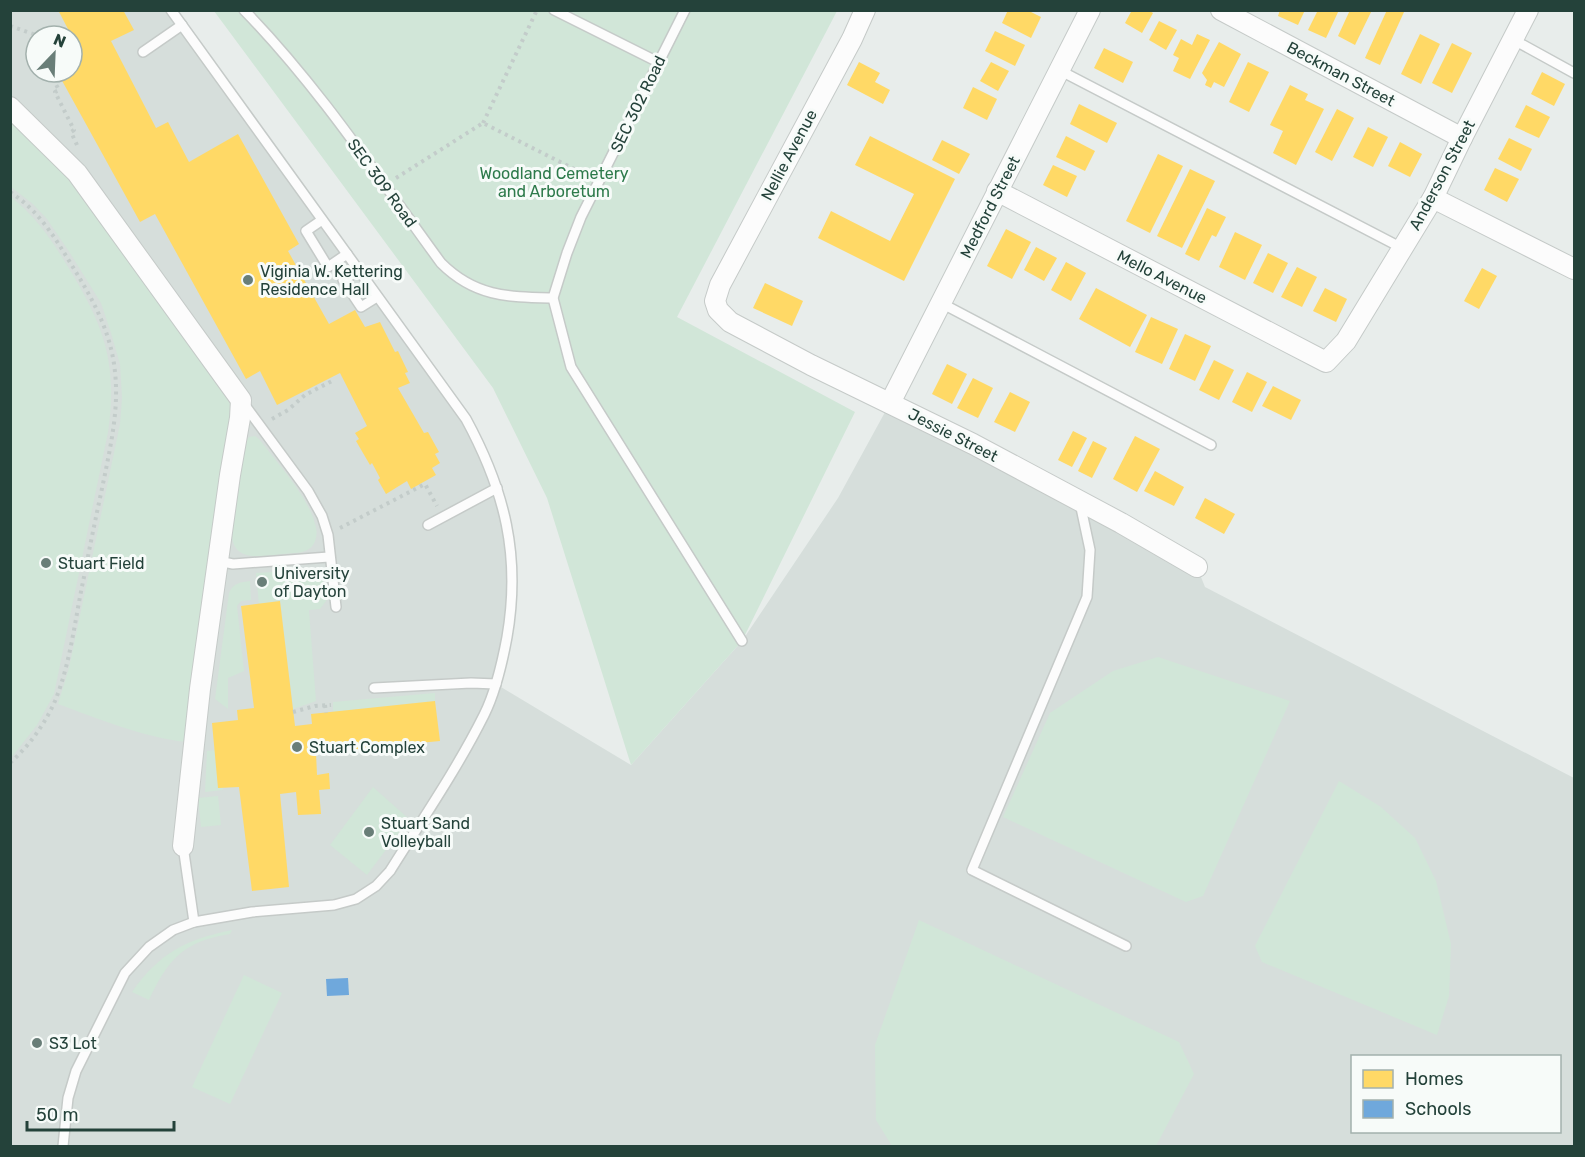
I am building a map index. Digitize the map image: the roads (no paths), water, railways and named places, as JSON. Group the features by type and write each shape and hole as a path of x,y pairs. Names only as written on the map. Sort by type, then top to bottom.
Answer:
{"street":[{"name":"Nellie Avenue","path":"715,301 720,285 852,39 865,10"},
{"name":"Medford Street","path":"890,404 1090,10"},
{"name":"Beckman Street","path":"1221,10 1462,138"},
{"name":"Anderson Street","path":"1326,362 1346,340 1433,198 1514,40 1522,12"},
{"path":"10,107 77,173 241,399 198,700 183,846"},
{"name":"Mello Avenue","path":"998,191 1326,362"},
{"path":"1433,198 1575,268"},
{"name":"Jessie Street","path":"715,301 718,310 730,322 811,365 973,444 1079,500 1197,567"}],"lane":[{"path":"63,1146 68,1098 74,1076 125,973 156,940 179,927 194,922 252,912 334,905 356,898 376,886 390,871 471,740 485,713 503,657 512,606 513,577 510,540 497,488 485,454 466,419 171,10"},
{"name":"SEC 309 Road","path":"244,10 307,80 441,263 455,277 473,288 491,293 553,298"},
{"path":"554,10 658,62"},
{"name":"SEC 302 Road","path":"553,298 573,235 685,10"},
{"path":"142,52 182,25"},
{"path":"1514,40 1575,73"},
{"path":"1059,70 1402,248"},
{"path":"322,220 306,231 328,267 347,254"},
{"path":"358,271 343,280 361,307 377,297"},
{"path":"553,298 572,367 742,641"},
{"path":"941,303 1211,445"},
{"path":"241,399 318,508 326,529 336,607"},
{"path":"428,525 497,488"},
{"path":"1079,500 1090,550 1087,597 972,870 1126,946"},
{"path":"218,561 233,564 329,557"},
{"path":"374,688 471,683 496,684"},
{"path":"183,846 194,922"}],"place":[{"name":"Viginia W. Kettering Residence Hall","path":"248,280"},
{"name":"Stuart Field","path":"46,563"},
{"name":"University of Dayton","path":"262,582"},
{"name":"Stuart Complex","path":"297,747"},
{"name":"Stuart Sand Volleyball","path":"369,832"},
{"name":"S3 Lot","path":"37,1043"}],"park label":[{"name":"Woodland Cemetery and Arboretum","path":"554,182"}]}
